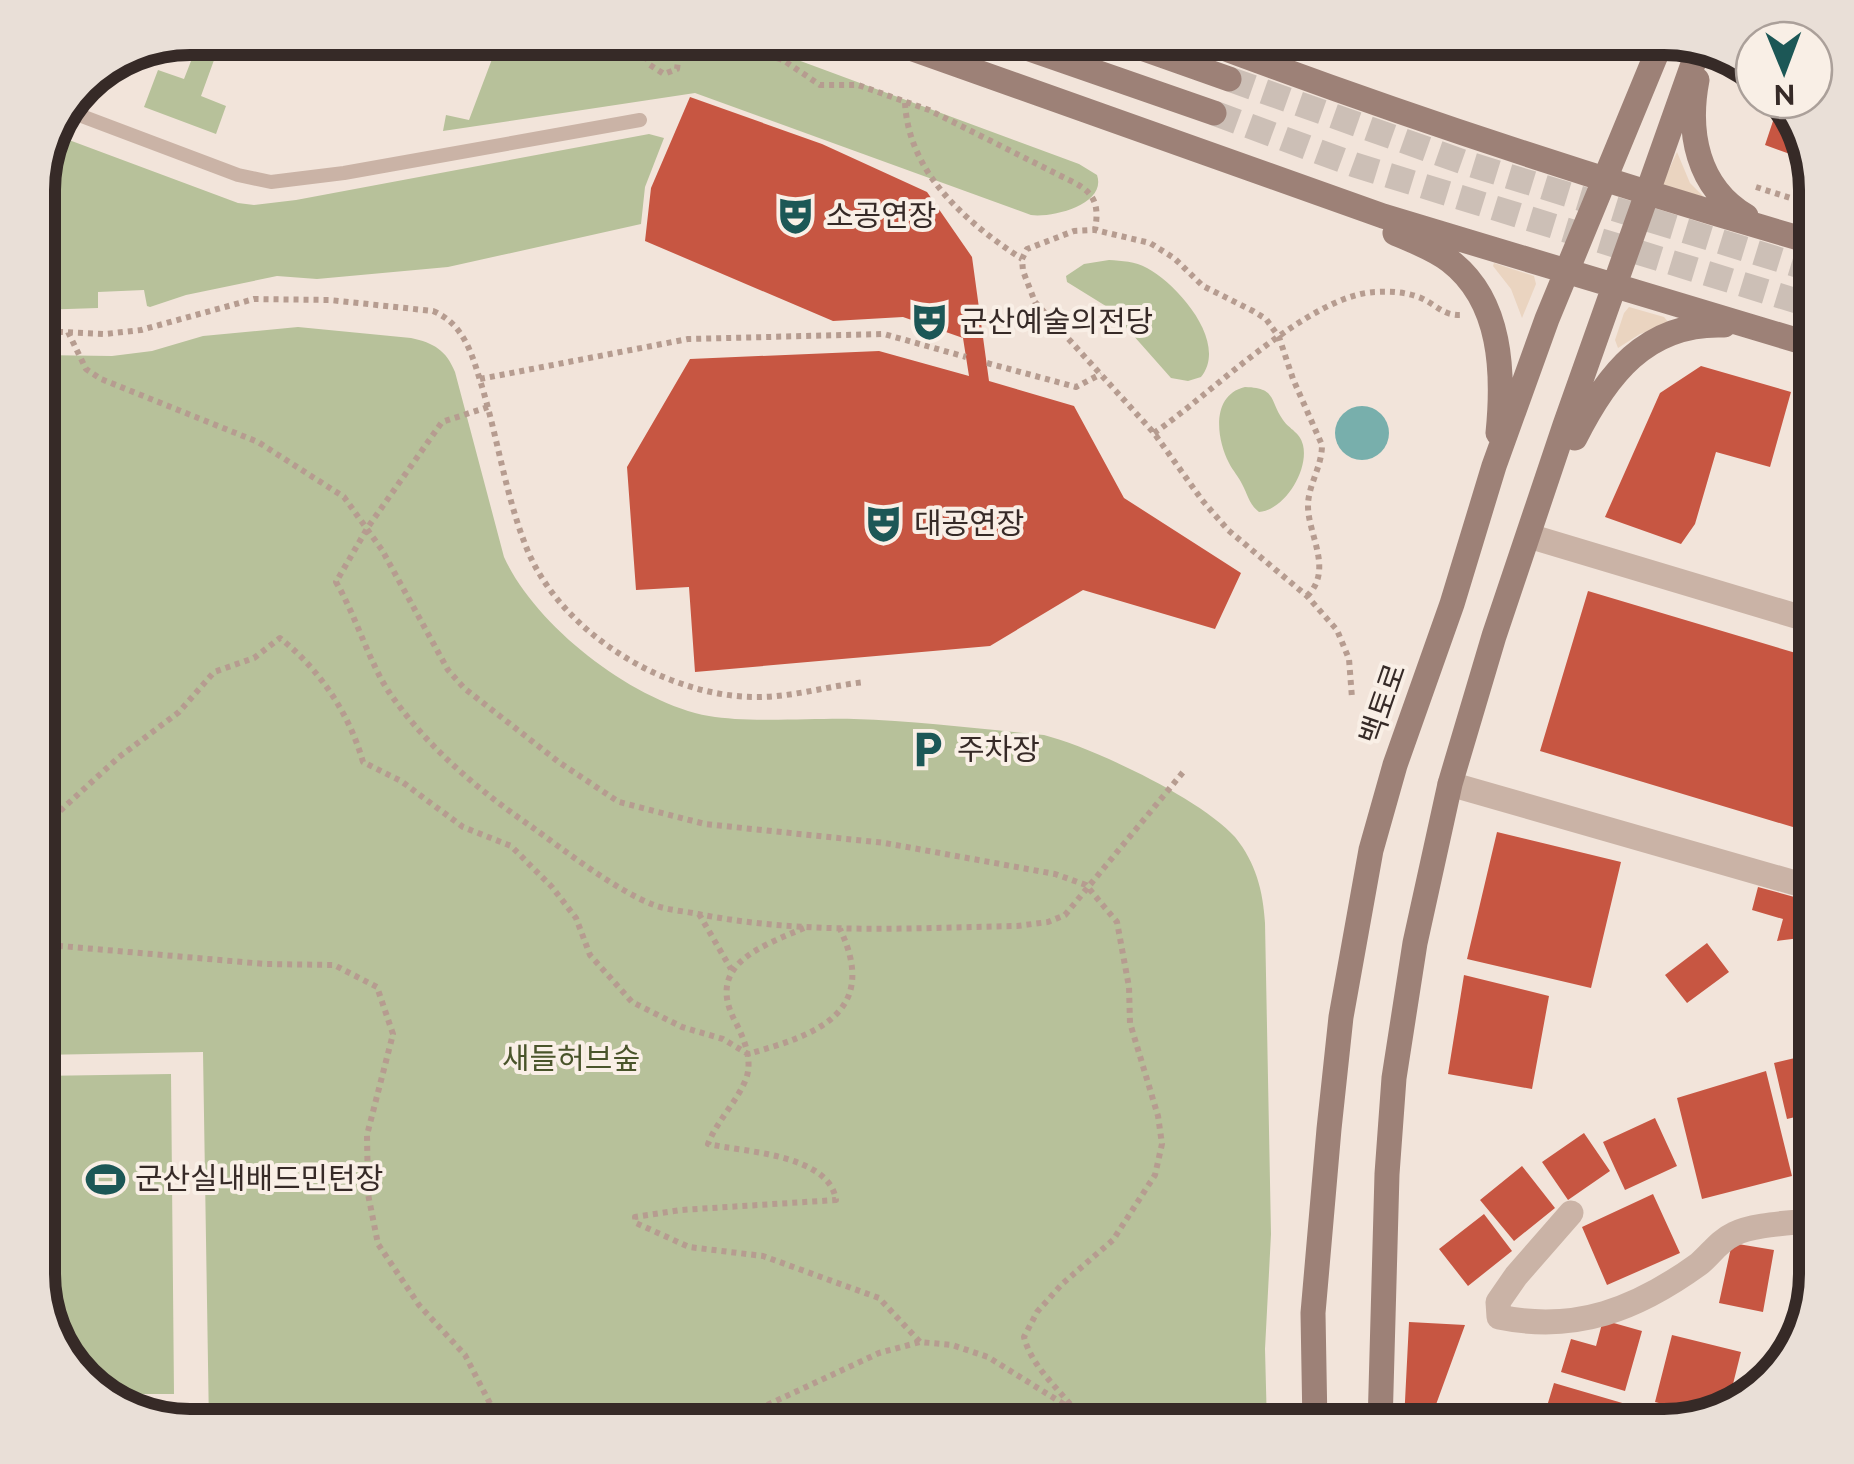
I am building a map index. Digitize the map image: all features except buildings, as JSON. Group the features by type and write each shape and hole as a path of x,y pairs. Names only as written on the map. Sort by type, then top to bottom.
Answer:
{"street":[{"path":"930,55 1291,184 1566,273 1799,341"},
{"path":"1047,55 1214,113"},
{"path":"1162,55 1229,79"},
{"path":"1242,55 1606,178 1799,238"},
{"name":"백토로","path":"1315,1409 1314,1313 1340,1018 1371,850 1395,765 1494,466 1566,273 1657,55"},
{"path":"1380,1409 1387,1174 1394,1078 1415,943 1450,784 1494,636 1565,426 1697,60"},
{"path":"1699,60 1694,144 1700,162 1730,205 1786,234"},
{"path":"1291,184 1448,259 1484,298 1495,330 1499,368 1500,414 1494,466"},
{"path":"1539,510 1588,412 1611,376 1634,355 1684,329 1711,324 1750,326"},
{"path":"1529,536 1799,617"},
{"path":"1450,784 1799,883"},
{"path":"1572,1214 1516,1276 1498,1302 1499,1318 1533,1322 1614,1313 1670,1283 1736,1232 1799,1223"}],"lane":[{"path":"79,115 238,175 271,182 344,174 640,120"}],"path":[{"path":"645,55 650,65 664,74 677,68 679,55"},
{"path":"766,55 783,60 820,85 858,85 905,102 1085,188 1096,202 1095,230"},
{"path":"905,102 914,150 962,214 1022,259 1035,302 1154,433 1202,500 1228,530 1308,596 1337,630 1349,659 1352,698"},
{"path":"1750,185 1799,201"},
{"path":"1022,259 1028,249 1074,231 1095,230 1150,243 1174,258 1203,286 1266,320 1280,337 1293,380 1322,445 1322,463 1309,494 1310,526 1319,553 1317,581 1308,596"},
{"path":"1154,433 1231,371 1337,301 1370,292 1403,292 1451,316 1468,315"},
{"path":"55,332 105,334 141,330 254,298 330,300 432,311 448,318 461,331 480,379 524,543 554,597 612,646 680,683 747,697 777,697 865,682"},
{"path":"68,332 86,370 258,442 344,497 368,526 448,670 464,688 560,764 619,802 705,824 885,844 1055,874 1086,886 1116,922 1130,987 1130,1023 1158,1116 1162,1144 1155,1175 1113,1240 1062,1284 1037,1312 1024,1337 1028,1353 1075,1409"},
{"path":"480,379 688,338 884,334 966,357"},
{"path":"987,363 1076,388 1101,374"},
{"path":"488,407 442,422 368,526 336,582 354,612 386,688 416,728 450,763 586,865 654,905 699,914 840,929 1048,922 1065,915 1184,771"},
{"path":"55,816 120,757 179,712 214,672 254,658 280,638 304,658 336,700 355,733 363,762 401,781 463,827 511,846 552,887 576,918 590,954 632,1002 748,1054 810,1034 825,1027 843,1010 851,985 850,949 840,929"},
{"path":"699,914 731,969"},
{"path":"805,927 760,947 731,969 725,985 728,1008 748,1054 746,1076 708,1144 794,1160 812,1168 834,1190 836,1200 681,1210 635,1217 636,1223 690,1247 763,1256 879,1298 920,1342"},
{"path":"55,945 265,964 334,965 377,986 394,1034 367,1135 368,1194 378,1244 420,1305 465,1355 492,1409"},
{"path":"759,1409 879,1354 920,1342 952,1345 988,1358 1071,1409"}],"green space":[{"path":"193,55 216,55 201,96 226,106 216,134 144,107 158,70 184,79"},
{"path":"494,55 784,55 1079,164 1097,175 1098,185 1094,194 1076,207 1031,215 695,93 443,131 446,115 469,120"},
{"path":"649,134 664,138 645,187 641,224 448,267 317,279 277,276 186,295 150,307 144,290 98,292 98,308 55,309 55,182 69,140 238,203 296,200"},
{"path":"1109,260 1147,268 1185,300 1209,347 1208,363 1201,377 1188,381 1171,378 1109,308 1067,282 1066,276 1084,264"},
{"name":"새들허브숲","path":"298,327 411,338 443,353 455,372 504,557 519,583 539,609 590,658 650,695 680,708 725,718 878,720 1044,735 1090,751 1173,791 1235,837 1257,878 1265,923 1271,1234 1265,1349 1267,1409 209,1409 203,1052 55,1055 55,355 112,356 152,351 203,336"},
{"path":"1245,387 1271,396 1283,420 1303,445 1302,466 1293,487 1278,504 1259,512 1229,463 1219,430 1226,399"},
{"name":"군산실내배드민턴장","path":"171,1074 174,1394 129,1394 101,1375 83,1356 60,1309 55,1282 55,1076"}],"shaded area":[{"path":"1677,152 1690,183 1704,197 1661,187"},
{"path":"1494,263 1534,276 1536,284 1522,318 1511,289"},
{"path":"1629,307 1664,317 1669,323 1618,348 1615,340"}],"water":[{"path":"1362,406 1381,414 1389,433 1381,452 1362,460 1343,452 1335,433 1343,414"}],"tunnel":[{"path":"1229,79 1469,164 1799,266"},
{"path":"1214,113 1355,165 1799,302"}],"place":[{"name":"소공연장","path":"796,216"},
{"name":"군산예술의전당","path":"930,322"},
{"name":"대공연장","path":"884,524"},
{"name":"주차장","path":"927,750"},
{"name":"군산실내배드민턴장","path":"105,1179"}]}
